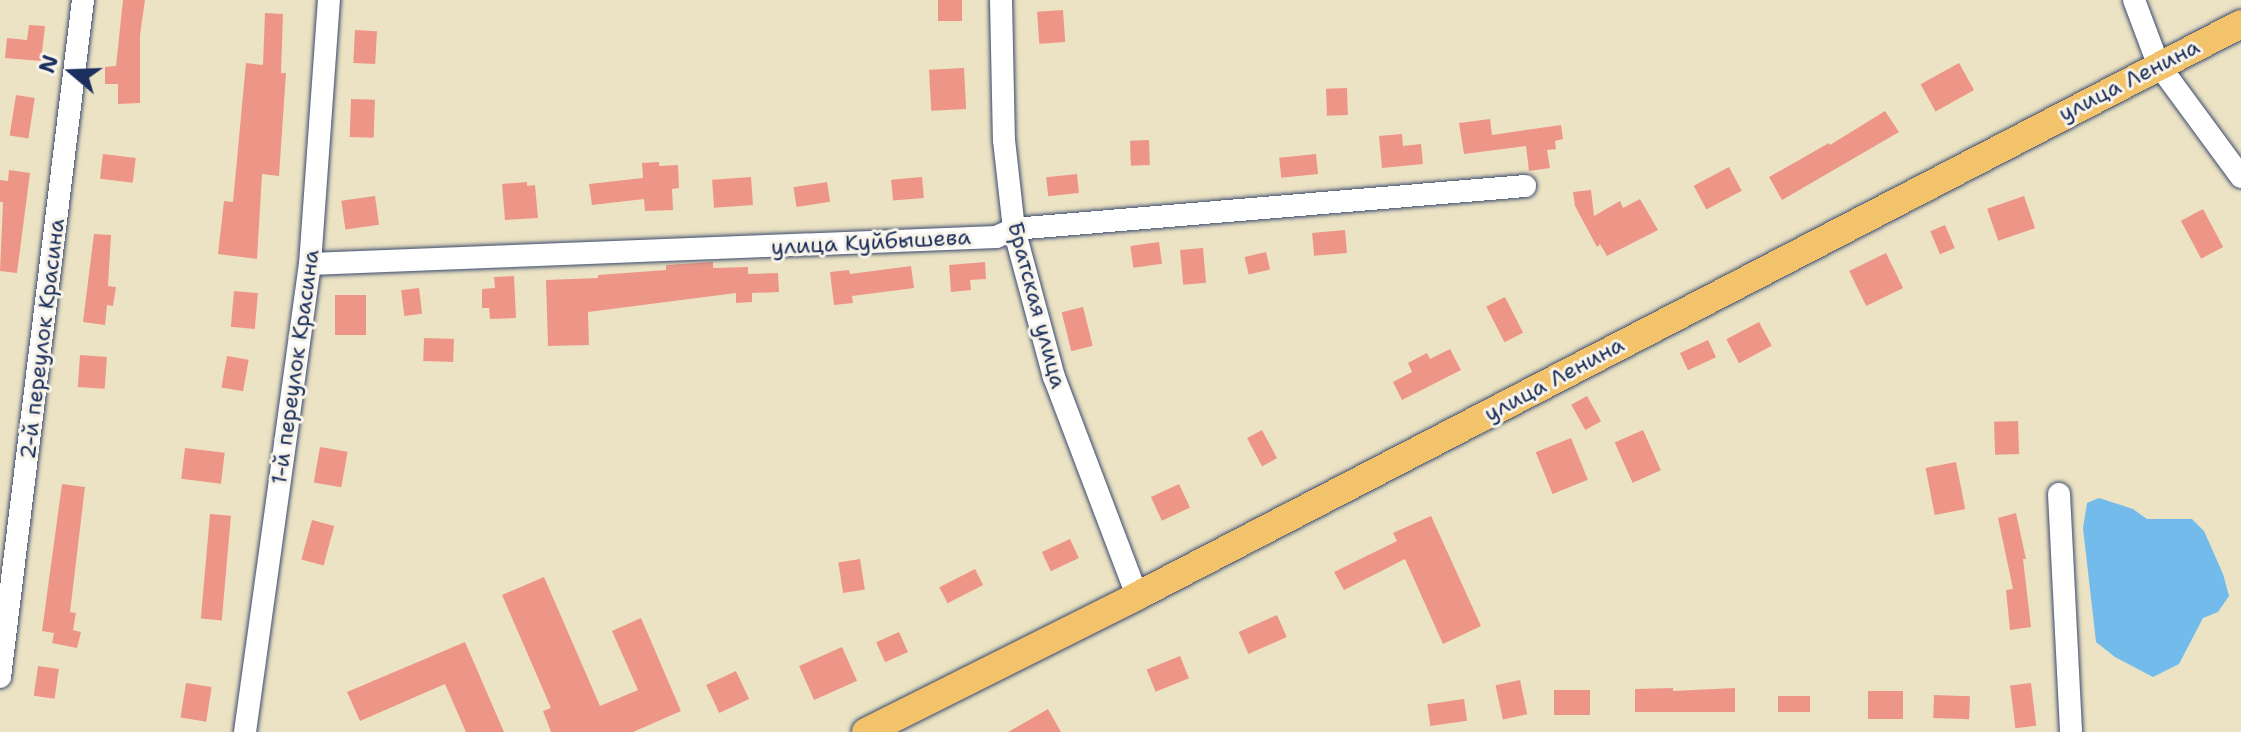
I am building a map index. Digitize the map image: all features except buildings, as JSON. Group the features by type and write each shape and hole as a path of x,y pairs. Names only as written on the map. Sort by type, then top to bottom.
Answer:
{"main road":[{"name":"улица Ленина","path":"866,732 1137,596 2158,64 2241,24"}],"street":[{"name":"2-й переулок Красина","path":"0,677 83,0"},
{"name":"1-й переулок Красина","path":"245,732 310,264 329,0"},
{"name":"Братская улица","path":"1001,0 1004,140 1014,229 1054,377 1137,596"},
{"path":"2134,0 2158,64 2241,177"},
{"name":"улица Куйбышева","path":"310,264 402,263 996,237 1014,229 1525,186"},
{"path":"2059,494 2071,732"}],"water":[{"path":"2099,498 2133,509 2147,519 2192,519 2204,531 2223,574 2229,596 2218,612 2203,618 2179,664 2153,677 2115,657 2096,642 2083,528 2087,503"}]}
